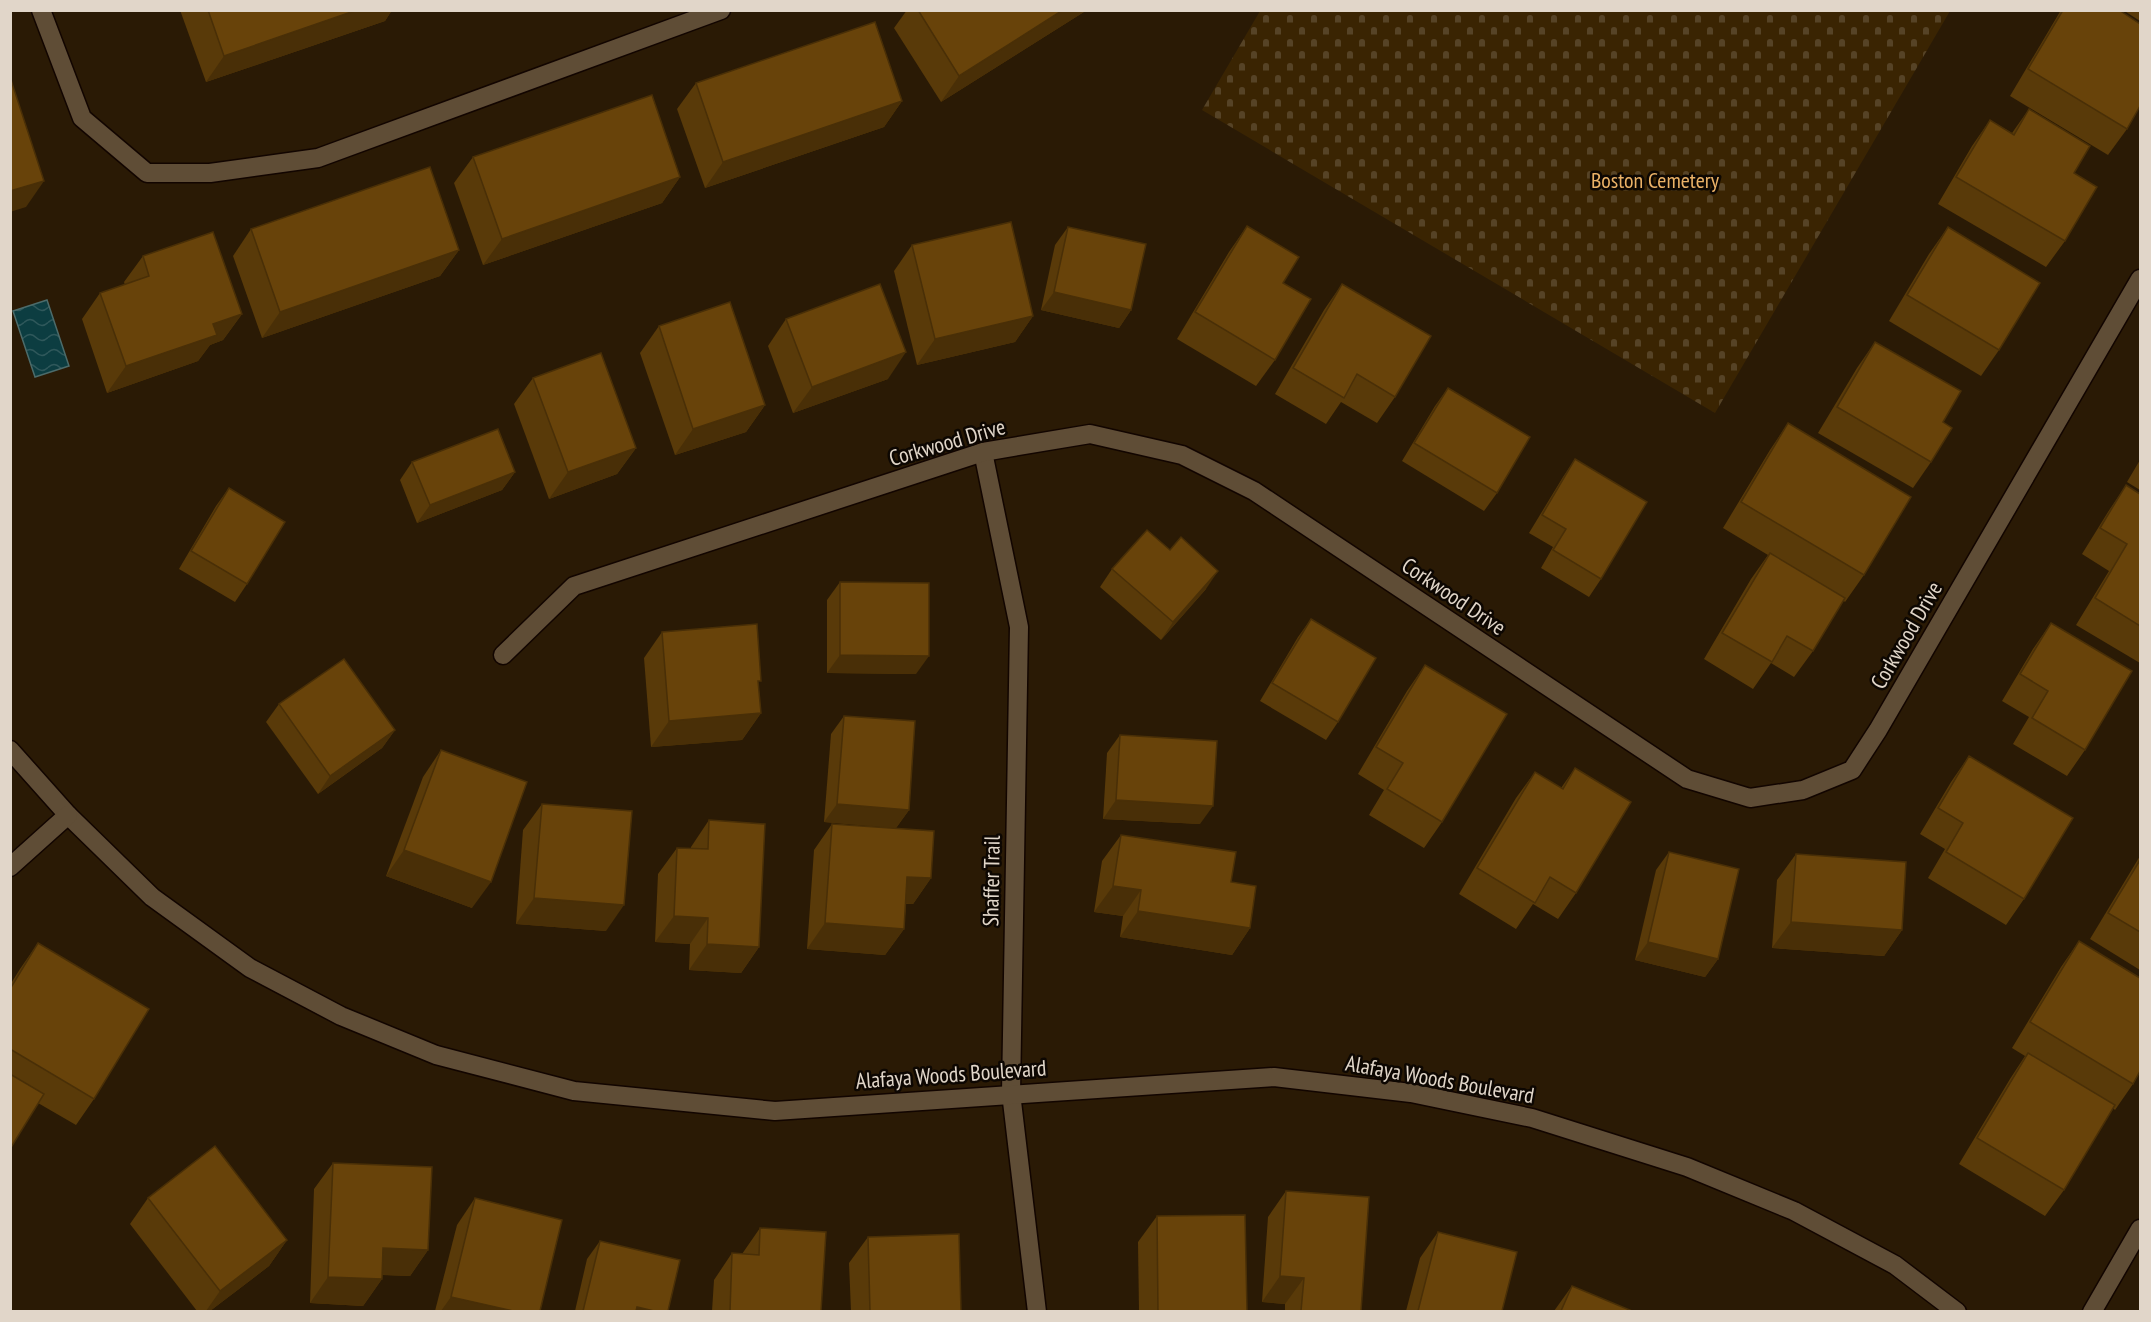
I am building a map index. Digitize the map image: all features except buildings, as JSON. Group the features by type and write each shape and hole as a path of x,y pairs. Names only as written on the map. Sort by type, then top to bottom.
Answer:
{"street":[{"path":"41,10 82,117 147,173 210,173 318,158 721,10"},
{"name":"Corkwood Drive","path":"503,655 574,586 983,452 1090,434 1182,455 1254,491 1687,779 1750,798 1803,790 1852,770 1878,730 2140,279"},
{"name":"Shaffer Trail","path":"983,452 1019,627 1011,1093 1037,1311"},
{"name":"Alafaya Woods Boulevard","path":"10,750 68,815 152,897 250,968 341,1016 436,1055 574,1091 776,1111 1011,1093 1274,1077 1412,1093 1532,1118 1687,1167 1794,1211 1895,1265 1958,1311"},
{"path":"10,867 68,815"},
{"path":"2092,1311 2140,1230"}],"green space":[{"name":"Boston Cemetery","path":"1260,11 1950,11 1715,413 1202,110"}],"water":[{"path":"47,300 69,366 35,377 13,311"}]}
